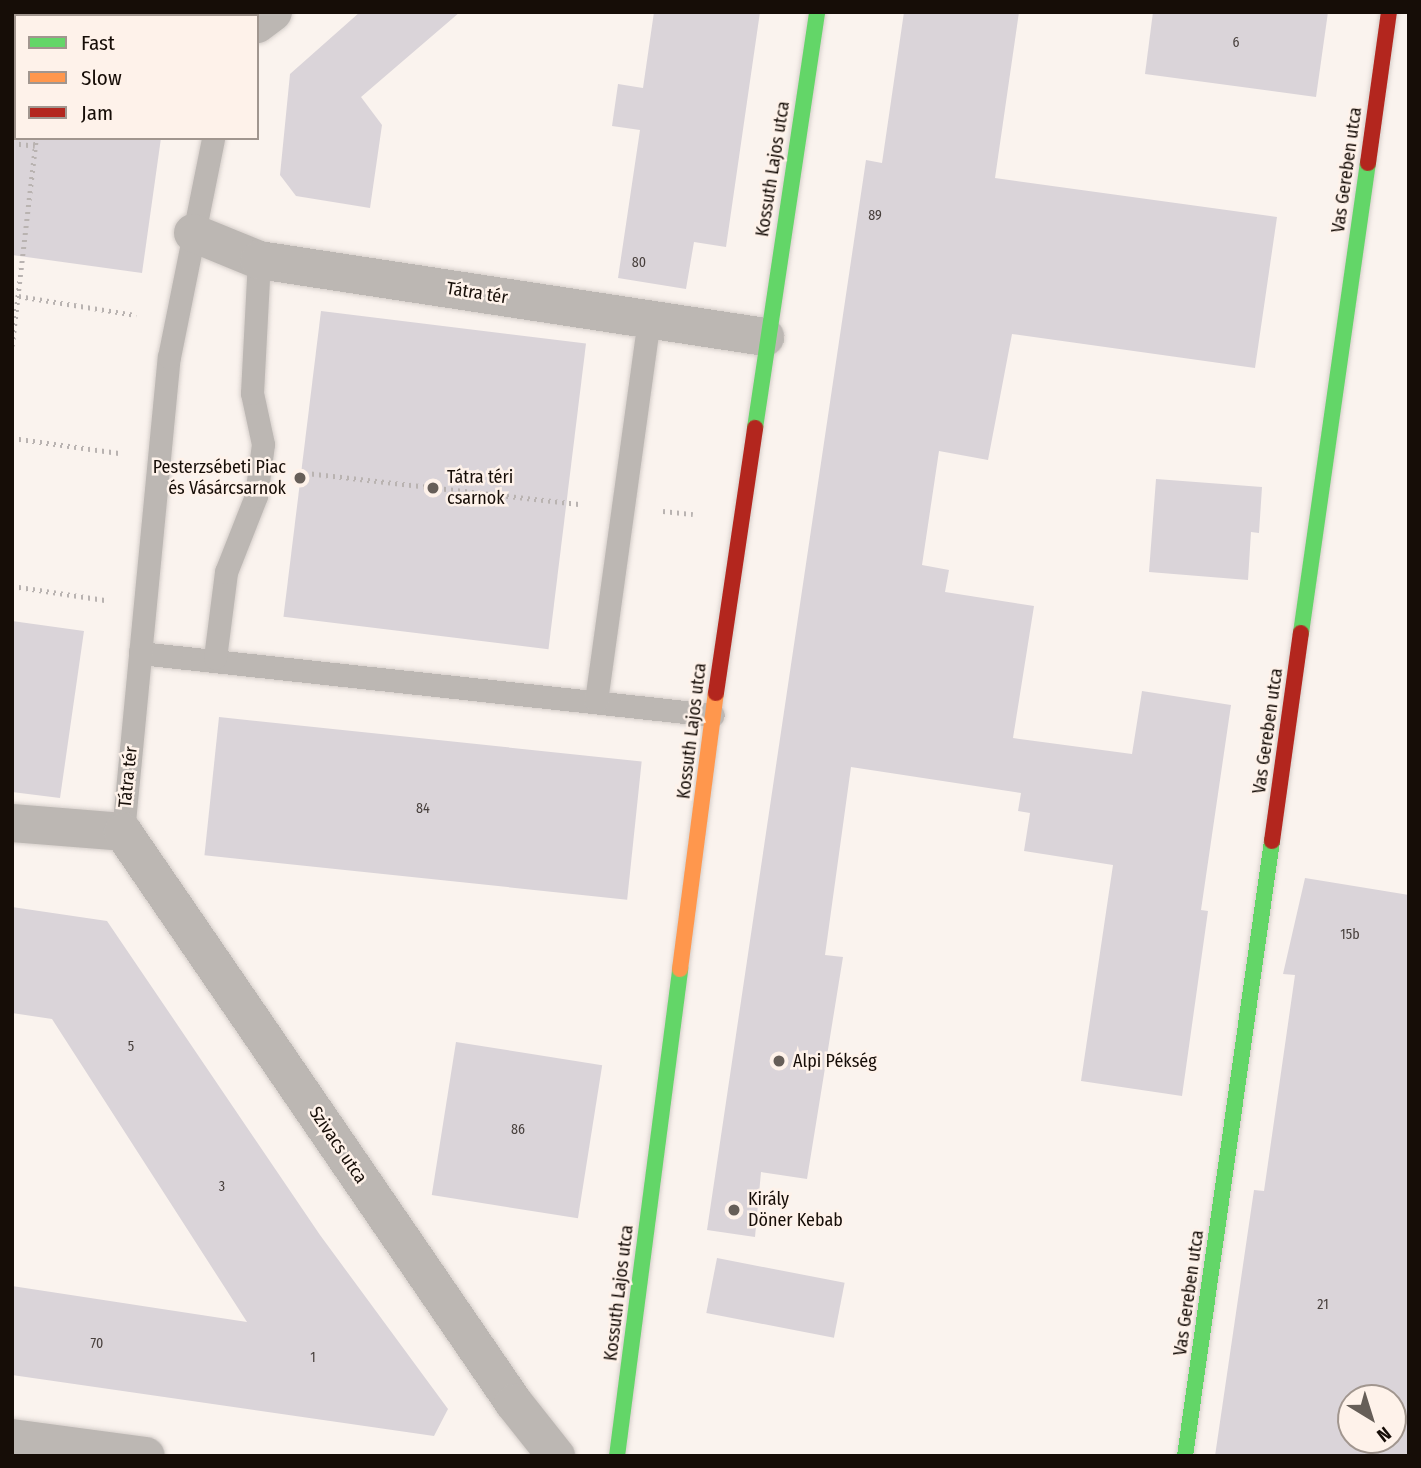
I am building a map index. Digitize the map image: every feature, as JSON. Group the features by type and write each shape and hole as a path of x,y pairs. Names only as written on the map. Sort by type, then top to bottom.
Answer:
{"street":[{"name":"Kossuth Lajos utca","path":"617,1456 765,337 817,12"},
{"name":"Vas Gereben utca","path":"1185,1456 1389,12"},
{"name":"Tátra tér","path":"193,233 259,260 765,337"},
{"name":"Tátra tér","path":"12,822 123,832"},
{"name":"Szivacs utca","path":"123,832 514,1403 556,1456"},
{"path":"12,1438 58,1450 146,1456"}],"lane":[{"path":"193,233 213,140"},
{"name":"Tátra tér","path":"123,832 149,537 169,357 193,233"},
{"path":"215,658 226,572 256,496 262,444 252,393 259,260"},
{"path":"596,701 649,318"},
{"path":"140,653 215,658 713,715"}],"path":[{"path":"12,346 15,296 36,140"},
{"path":"12,144 35,146"},
{"path":"15,296 109,311"},
{"path":"12,438 87,450"},
{"path":"300,473 566,502"},
{"path":"12,586 65,595"}],"building":[{"path":"360,12 460,12 361,97 382,125 370,208 296,196 280,175 290,74"},
{"path":"654,12 760,12 726,247 694,242 686,289 618,278 640,130 612,126 618,84 643,88"},
{"path":"904,12 1019,12 995,178 1277,217 1255,368 1012,334 988,460 939,451 922,565 949,570 945,592 1034,606 1013,738 1132,754 1142,691 1231,705 1201,910 1208,911 1182,1096 1081,1081 1113,865 1024,851 1030,813 1018,811 1021,793 851,767 825,955 843,957 807,1179 761,1172 755,1237 707,1230 866,160 882,163"},
{"path":"1153,12 1328,12 1316,97 1145,74"},
{"path":"12,138 161,140 142,273 12,255"},
{"name":"Tátra téri csarnok","path":"321,311 586,344 548,649 283,617"},
{"path":"1156,479 1262,487 1259,533 1251,532 1248,580 1149,572"},
{"path":"12,621 84,631 60,798 12,792"},
{"path":"219,717 642,761 627,900 204,855"},
{"path":"1305,878 1409,895 1409,1456 1215,1456 1254,1190 1264,1191 1295,975 1283,974"},
{"path":"12,907 107,921 320,1235 448,1409 434,1436 12,1375 12,1286 247,1322 52,1019 12,1013"},
{"path":"456,1042 602,1065 578,1218 432,1195"},
{"path":"717,1258 845,1283 834,1338 706,1313"}],"traffic: fast":[{"path":"755,428 817,12"},
{"path":"1301,633 1368,163"},
{"path":"1185,1456 1272,841"},
{"path":"617,1456 680,969"}],"traffic: slow":[{"path":"680,969 716,693"}],"traffic: jam":[{"path":"1368,163 1389,12"},
{"path":"716,693 755,428"},
{"path":"1272,841 1301,633"}],"place":[{"name":"Pesterzsébeti Piac és Vásárcsarnok","path":"300,478"},
{"name":"Tátra téri csarnok","path":"433,488"},
{"name":"Alpi Pékség","path":"779,1061"},
{"name":"Király Döner Kebab","path":"734,1210"}]}
